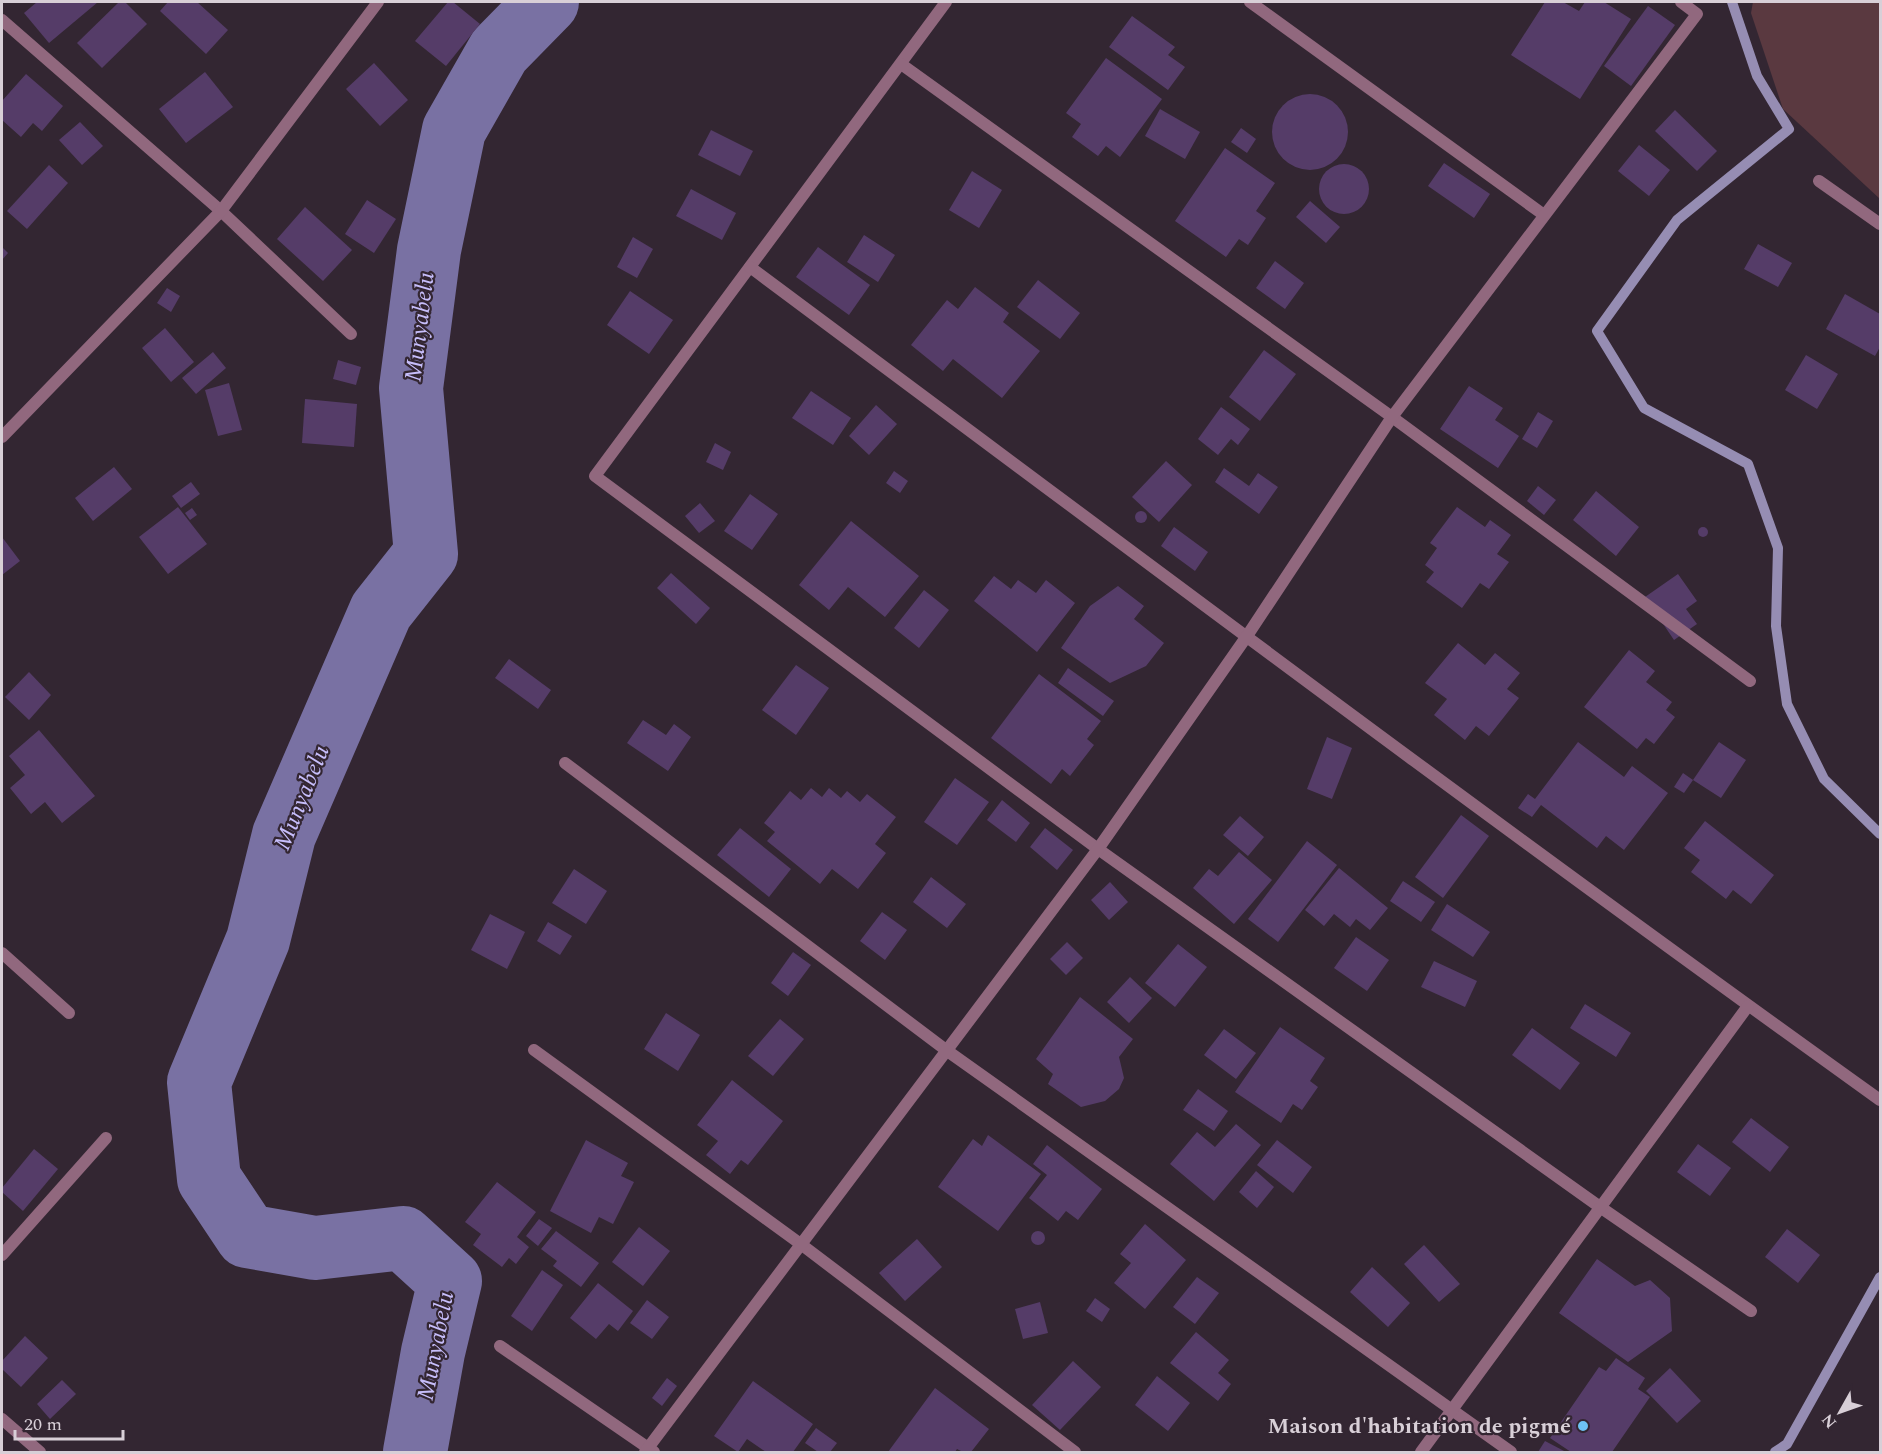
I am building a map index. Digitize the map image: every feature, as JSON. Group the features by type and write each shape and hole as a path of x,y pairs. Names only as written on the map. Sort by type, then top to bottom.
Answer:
{"street":[{"path":"2,437 221,211 378,2"},
{"path":"946,2 595,476 1098,849 1600,1207 1751,1311"},
{"path":"1250,2 1544,215"},
{"path":"500,1346 649,1451 1098,849 1247,636 1392,417 1697,14 1681,2"},
{"path":"2,20 221,211 351,334"},
{"path":"901,64 1392,417 1750,681"},
{"path":"1819,181 1881,224"},
{"path":"750,267 1748,1006 1881,1100"},
{"path":"565,763 946,1050 1511,1452"},
{"path":"2,953 69,1012"},
{"path":"1421,1452 1748,1006"},
{"path":"534,1050 802,1245 1075,1452"},
{"path":"2,1255 106,1138"},
{"path":"2,1419 40,1452"}],"shaded area":[{"path":"1753,2 1880,2 1880,199 1783,109 1751,13"}],"building":[{"path":"37,2 98,2 49,43 24,13"},
{"path":"119,2 125,2 147,24 102,68 77,43"},
{"path":"168,2 197,2 228,30 206,54 160,11"},
{"path":"448,2 453,2 480,24 446,66 415,41"},
{"path":"1545,2 1563,2 1579,11 1585,2 1604,2 1631,19 1580,99 1511,55"},
{"path":"1648,6 1675,25 1631,86 1604,66"},
{"path":"1132,16 1175,47 1168,55 1185,67 1168,90 1109,47"},
{"path":"1106,58 1162,99 1120,157 1106,146 1098,156 1072,137 1081,124 1066,113"},
{"path":"374,63 408,100 380,126 346,89"},
{"path":"205,72 233,107 186,143 159,109"},
{"path":"26,74 63,106 42,131 33,123 21,137 2,120 2,101"},
{"path":"1310,94 1325,97 1337,105 1345,117 1348,132 1345,147 1337,159 1325,167 1310,170 1295,167 1283,159 1275,147 1272,132 1275,117 1283,105 1295,97"},
{"path":"1160,109 1200,132 1185,159 1145,136"},
{"path":"1675,110 1717,151 1697,171 1655,131"},
{"path":"80,122 103,146 82,165 59,140"},
{"path":"1241,128 1256,139 1247,153 1231,142"},
{"path":"711,130 753,151 740,176 698,155"},
{"path":"1639,145 1670,170 1649,196 1618,171"},
{"path":"1225,148 1275,183 1256,211 1266,218 1248,245 1239,239 1226,257 1175,221"},
{"path":"1444,163 1490,194 1474,218 1428,186"},
{"path":"1344,164 1358,168 1365,175 1369,189 1365,203 1358,210 1344,214 1330,210 1323,203 1319,189 1323,175 1330,168"},
{"path":"49,165 68,183 27,229 7,211"},
{"path":"972,171 1002,190 979,228 949,210"},
{"path":"691,189 736,213 722,240 676,216"},
{"path":"367,200 396,219 374,253 345,234"},
{"path":"1310,201 1340,227 1326,243 1296,217"},
{"path":"305,207 352,250 323,281 277,239"},
{"path":"864,235 895,255 878,282 847,262"},
{"path":"633,237 653,249 637,278 617,267"},
{"path":"1758,244 1792,263 1778,287 1744,269"},
{"path":"2,247 8,253 2,260"},
{"path":"818,247 870,285 849,315 796,277"},
{"path":"1275,261 1304,283 1285,309 1256,288"},
{"path":"1038,280 1080,313 1060,339 1017,307"},
{"path":"975,287 1009,313 1003,322 1040,351 1002,398 953,359 943,371 911,345 947,300 958,309"},
{"path":"167,288 180,296 171,312 157,303"},
{"path":"630,291 673,320 649,354 607,325"},
{"path":"1845,294 1880,314 1880,347 1875,356 1826,329"},
{"path":"165,328 194,362 171,382 142,348"},
{"path":"1264,350 1296,374 1260,421 1229,397"},
{"path":"213,352 226,368 196,394 182,378"},
{"path":"1806,355 1838,374 1817,409 1785,390"},
{"path":"338,360 361,367 356,385 333,379"},
{"path":"229,383 242,430 218,436 205,390"},
{"path":"1469,386 1503,408 1495,420 1519,436 1498,468 1440,429"},
{"path":"811,391 851,418 833,445 792,418"},
{"path":"305,399 357,404 354,447 302,443"},
{"path":"876,405 897,424 869,455 849,436"},
{"path":"1221,407 1250,429 1238,445 1231,439 1218,455 1198,439"},
{"path":"1538,412 1553,421 1537,448 1522,439"},
{"path":"715,443 731,452 723,470 706,462"},
{"path":"1166,461 1192,485 1159,522 1132,497"},
{"path":"114,467 132,489 93,521 75,498"},
{"path":"1224,468 1249,486 1258,473 1278,487 1259,514 1215,482"},
{"path":"894,471 908,481 900,493 886,483"},
{"path":"191,482 200,494 181,508 172,496"},
{"path":"1538,486 1556,500 1544,515 1527,501"},
{"path":"1596,491 1639,527 1616,556 1573,520"},
{"path":"750,494 778,514 752,550 724,531"},
{"path":"700,503 715,521 699,533 685,516"},
{"path":"178,507 207,544 168,574 139,537"},
{"path":"1457,507 1485,527 1490,520 1511,535 1497,554 1509,562 1489,589 1480,583 1462,608 1426,582 1434,572 1425,565 1437,548 1430,543"},
{"path":"192,508 197,515 190,520 185,513"},
{"path":"1141,511 1147,517 1141,523 1135,517"},
{"path":"851,521 919,576 885,617 848,587 829,610 799,585"},
{"path":"1174,527 1208,552 1195,571 1161,546"},
{"path":"1703,527 1707,528 1707,536 1703,537 1699,536 1698,532 1699,528"},
{"path":"2,537 20,561 2,575"},
{"path":"671,573 710,608 696,624 657,588"},
{"path":"1678,574 1697,601 1686,609 1697,624 1674,640 1645,597"},
{"path":"994,576 1011,589 1018,580 1036,593 1046,580 1075,603 1037,652 974,601"},
{"path":"1118,586 1144,606 1134,619 1164,643 1146,666 1110,683 1061,648 1090,606"},
{"path":"924,590 949,610 919,648 894,628"},
{"path":"1458,643 1485,665 1495,653 1520,673 1507,689 1519,698 1489,736 1476,726 1465,740 1434,715 1447,699 1425,683"},
{"path":"1629,650 1655,671 1646,682 1672,702 1666,710 1675,717 1654,744 1646,738 1637,749 1584,707"},
{"path":"509,659 551,690 538,709 495,678"},
{"path":"796,665 829,688 796,735 762,710"},
{"path":"1068,668 1114,701 1103,716 1058,683"},
{"path":"29,672 51,695 29,720 5,697"},
{"path":"1039,674 1101,721 1087,739 1094,745 1070,776 1062,769 1051,784 991,738"},
{"path":"643,720 666,735 674,724 691,737 668,771 627,743"},
{"path":"39,730 95,796 62,823 45,802 31,814 10,788 25,775 9,756"},
{"path":"1327,737 1352,748 1332,799 1307,789"},
{"path":"1578,742 1624,777 1632,766 1668,793 1624,850 1606,836 1597,848 1541,805 1532,817 1518,808 1528,794 1535,799"},
{"path":"1719,742 1746,760 1721,798 1693,780"},
{"path":"1683,773 1693,780 1684,793 1674,787"},
{"path":"955,778 989,802 957,845 924,822"},
{"path":"811,788 822,797 829,788 841,798 847,791 860,802 867,794 896,817 875,844 886,853 858,889 832,869 820,884 767,841 775,832 764,823 790,791 801,800"},
{"path":"1002,800 1030,823 1016,842 987,820"},
{"path":"1461,815 1489,836 1443,898 1415,877"},
{"path":"1240,816 1264,837 1248,856 1223,835"},
{"path":"1705,821 1774,875 1751,904 1733,890 1726,899 1691,872 1700,860 1684,848"},
{"path":"740,828 791,869 769,897 717,855"},
{"path":"1045,828 1073,850 1057,870 1030,847"},
{"path":"1307,841 1337,865 1278,942 1248,919"},
{"path":"1239,852 1272,880 1234,924 1193,888 1209,869 1218,876"},
{"path":"1339,868 1388,908 1370,930 1356,919 1350,927 1334,914 1324,926 1305,910"},
{"path":"574,869 607,891 586,924 552,903"},
{"path":"931,877 966,904 947,928 913,902"},
{"path":"1403,881 1435,902 1421,922 1390,901"},
{"path":"1110,882 1128,902 1109,920 1091,900"},
{"path":"1447,904 1490,932 1473,957 1431,930"},
{"path":"882,912 907,930 885,960 860,941"},
{"path":"490,914 525,932 507,969 471,950"},
{"path":"548,922 572,936 560,955 537,941"},
{"path":"1356,937 1389,960 1367,991 1334,968"},
{"path":"1067,942 1083,958 1066,975 1050,959"},
{"path":"1178,944 1207,967 1175,1007 1145,983"},
{"path":"793,952 811,965 788,996 771,983"},
{"path":"1434,961 1477,981 1465,1007 1421,987"},
{"path":"1130,977 1152,998 1129,1023 1107,1002"},
{"path":"1080,997 1133,1039 1119,1057 1124,1078 1119,1089 1105,1101 1081,1107 1048,1084 1053,1074 1036,1059"},
{"path":"1585,1004 1631,1033 1616,1057 1570,1028"},
{"path":"666,1013 700,1035 678,1071 644,1049"},
{"path":"780,1019 804,1039 773,1076 748,1056"},
{"path":"1280,1027 1325,1058 1310,1081 1318,1087 1302,1110 1293,1104 1281,1123 1235,1092"},
{"path":"1532,1028 1580,1063 1560,1090 1512,1055"},
{"path":"1224,1029 1256,1053 1236,1079 1204,1055"},
{"path":"732,1080 783,1121 748,1165 741,1160 730,1174 706,1155 718,1141 697,1125"},
{"path":"1198,1089 1228,1111 1214,1131 1183,1110"},
{"path":"1751,1118 1789,1147 1770,1172 1732,1142"},
{"path":"1236,1124 1261,1145 1214,1201 1170,1164 1197,1132 1215,1147"},
{"path":"988,1135 1041,1174 998,1231 938,1187 973,1139 982,1146"},
{"path":"586,1140 628,1163 621,1176 634,1182 613,1224 599,1217 591,1233 550,1211"},
{"path":"1277,1140 1312,1167 1293,1193 1257,1165"},
{"path":"1698,1144 1731,1168 1710,1196 1677,1172"},
{"path":"1047,1145 1102,1189 1078,1220 1066,1211 1058,1221 1029,1198 1047,1175 1033,1164"},
{"path":"34,1149 58,1169 23,1211 2,1192 2,1188"},
{"path":"1256,1171 1274,1187 1257,1208 1239,1192"},
{"path":"497,1182 536,1212 517,1237 529,1247 516,1264 509,1258 502,1267 473,1245 481,1234 465,1222"},
{"path":"539,1219 552,1228 538,1246 526,1236"},
{"path":"1145,1224 1186,1260 1145,1309 1114,1283 1131,1263 1120,1254"},
{"path":"639,1227 670,1251 643,1286 612,1262"},
{"path":"1787,1229 1820,1255 1798,1283 1765,1257"},
{"path":"556,1231 599,1263 581,1287 553,1266 557,1261 541,1249"},
{"path":"1038,1231 1043,1233 1045,1238 1043,1243 1038,1245 1033,1243 1031,1238 1033,1233"},
{"path":"917,1239 942,1267 905,1301 879,1273"},
{"path":"1424,1245 1460,1284 1439,1302 1404,1264"},
{"path":"1597,1259 1635,1286 1650,1280 1670,1298 1672,1331 1628,1362 1559,1313"},
{"path":"1372,1267 1410,1303 1388,1327 1350,1292"},
{"path":"542,1270 563,1285 532,1331 511,1316"},
{"path":"1197,1277 1219,1293 1195,1324 1173,1307"},
{"path":"598,1283 633,1311 618,1331 609,1324 596,1339 570,1318"},
{"path":"1095,1298 1110,1309 1102,1322 1086,1311"},
{"path":"647,1300 669,1317 652,1339 630,1323"},
{"path":"1040,1302 1048,1333 1023,1339 1015,1309"},
{"path":"1196,1332 1229,1360 1218,1373 1231,1384 1218,1401 1170,1363"},
{"path":"25,1336 48,1358 21,1387 2,1369 2,1361"},
{"path":"1616,1358 1645,1378 1638,1389 1650,1397 1612,1452 1571,1452 1550,1438 1599,1367 1606,1371"},
{"path":"1073,1361 1101,1387 1060,1430 1032,1405"},
{"path":"1670,1368 1701,1401 1677,1423 1646,1391"},
{"path":"1157,1376 1190,1403 1168,1431 1135,1405"},
{"path":"667,1378 677,1386 662,1406 652,1398"},
{"path":"62,1380 76,1394 50,1419 37,1404"},
{"path":"753,1381 813,1424 793,1452 766,1452 747,1439 738,1452 714,1436"},
{"path":"935,1388 989,1429 971,1452 957,1449 955,1452 888,1452"},
{"path":"816,1428 837,1443 830,1452 818,1452 805,1443"},
{"path":"1545,1441 1566,1452 1538,1452"}],"waterway":[{"name":"Munyabelu","path":"415,1452 433,1352 450,1281 403,1238 315,1248 247,1236 209,1179 199,1082 258,940 284,835 381,611 426,554 411,388 429,250 454,130 499,51 547,2"},
{"path":"1732,2 1757,76 1789,129 1677,220 1597,331 1644,408 1748,464 1778,548 1776,626 1787,704 1824,779 1880,834"},
{"path":"1775,1452 1787,1444 1880,1277"}],"place":[{"name":"Maison d'habitation de pigmé","path":"1583,1426"}]}
